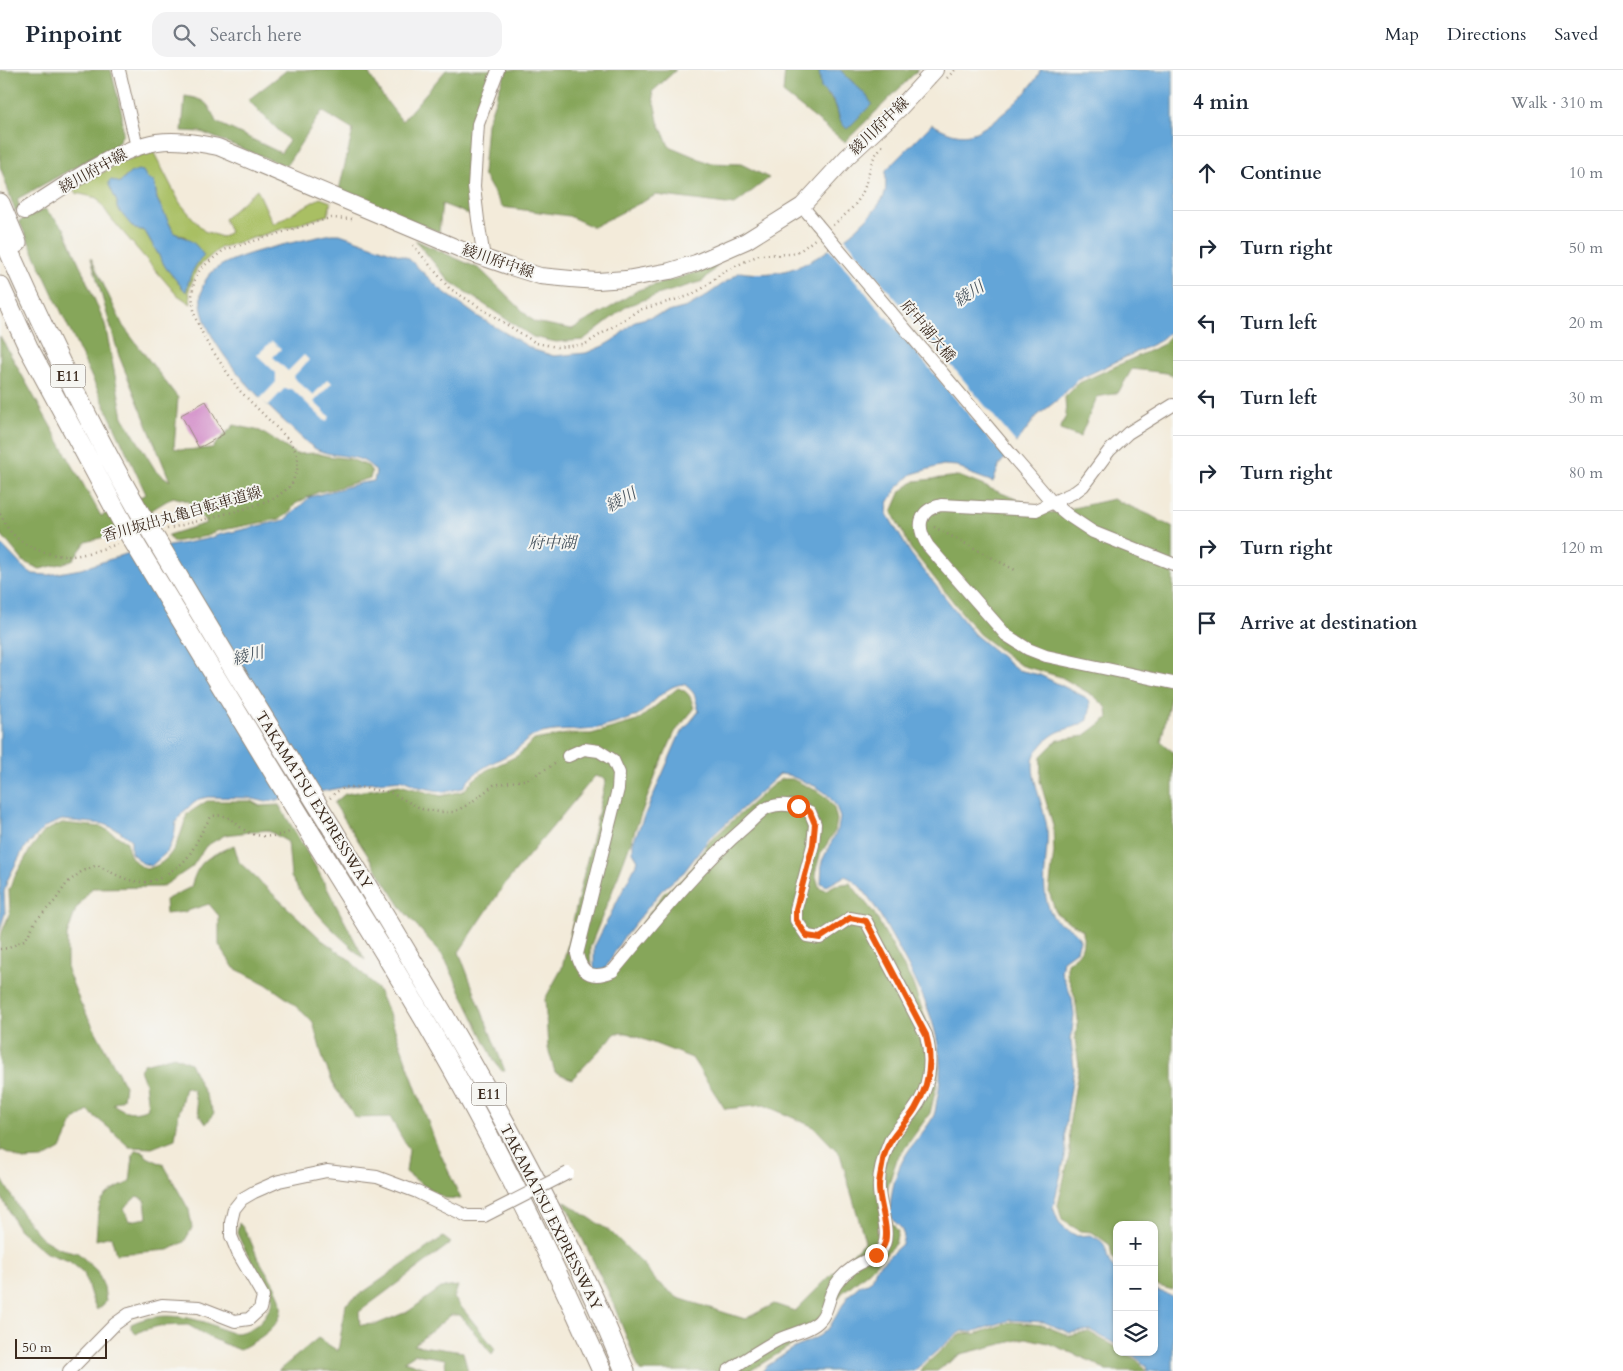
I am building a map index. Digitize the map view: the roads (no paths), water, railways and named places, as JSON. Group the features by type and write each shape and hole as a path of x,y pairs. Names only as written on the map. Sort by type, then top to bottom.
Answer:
{"highway":[{"path":"0,203 34,284 46,332"},
{"name":"TAKAMATSU EXPRESSWAY","path":"0,231 46,332 121,481 418,970 479,1075 585,1279 625,1371"},
{"name":"TAKAMATSU EXPRESSWAY","path":"0,286 28,346 126,535 398,975 462,1086 528,1211 570,1298 602,1371"},
{"path":"0,313 19,349 104,491"}],"main road":[{"name":"綾川府中線","path":"25,211 105,162 137,147 157,142 179,141 218,147 484,258 540,276 597,281 640,277 696,263 723,252 760,233 802,206 847,157 899,109 935,70"}],"street":[{"path":"119,70 137,147"},
{"path":"484,258 474,186 478,124 498,70"},
{"name":"府中湖大橋","path":"802,206 1052,502 1093,532 1173,564"},
{"path":"1173,405 1128,433 1109,451 1082,486 1075,492 1036,510 941,504 932,507 925,513 920,528 928,546 1006,635 1028,649 1046,656 1173,683"},
{"path":"568,756 584,749 599,751 612,760 618,773 618,789 577,954 580,965 589,973 601,976 613,971 676,897 735,836 767,808 780,805 798,806 810,812 815,824 813,845 796,909 796,920 807,936 820,938 850,918 866,921 926,1035 930,1052 929,1072 923,1093 915,1109 891,1139 884,1157 878,1188 885,1231 884,1246 876,1255 851,1269 838,1282 820,1320 803,1331 776,1340 728,1371"},
{"path":"69,1371 115,1324 129,1314 162,1305 199,1307 235,1321 249,1319 260,1309 263,1296 238,1253 231,1236 234,1209 242,1200 254,1192 279,1181 327,1171 377,1178 417,1192 467,1216 484,1216 568,1173"}],"water":[{"path":"819,70 840,70 866,95 872,104 847,129 841,122 833,100 821,88"},
{"name":"府中湖","path":"1040,70 1173,70 1173,329 1158,342 1077,380 1060,398 1037,416 1000,464 993,482 966,472 958,466 943,465 912,474 897,488 888,503 887,514 911,554 974,634 1018,670 1040,675 1085,697 1090,702 1088,720 1082,724 1060,731 1048,739 1035,754 1033,771 1047,829 1045,892 1047,903 1054,918 1073,930 1080,940 1077,950 1063,960 1061,972 1072,998 1074,1015 1071,1040 1074,1068 1065,1129 1066,1153 1053,1207 1059,1223 1065,1229 1077,1236 1091,1235 1102,1242 1106,1249 1108,1259 1113,1267 1113,1343 1090,1330 1070,1333 1044,1322 1010,1320 972,1332 963,1331 952,1338 914,1371 762,1371 791,1350 819,1336 829,1328 848,1296 860,1285 872,1280 876,1268 902,1244 904,1236 901,1228 890,1217 891,1198 898,1171 906,1154 934,1115 940,1079 940,1058 937,1037 924,998 874,905 853,880 845,876 827,886 821,883 822,861 838,829 840,818 836,806 828,795 817,787 788,775 780,774 709,839 684,872 662,890 621,941 604,971 594,974 594,947 638,860 633,852 633,842 679,736 699,711 694,693 684,684 670,688 640,713 624,721 593,729 557,731 532,737 512,753 477,772 463,788 444,792 419,787 403,780 366,783 266,802 249,798 208,797 199,799 183,812 176,822 174,837 167,852 151,866 142,863 131,853 131,840 118,830 103,824 62,820 45,827 23,850 7,881 4,892 5,913 0,931 0,543 23,567 33,574 48,575 81,569 126,554 207,539 285,520 310,497 374,481 376,472 363,461 322,452 310,445 256,394 222,353 209,331 202,309 202,289 212,272 222,265 251,253 331,234 340,234 408,258 440,289 477,316 534,350 554,356 586,353 615,339 635,321 687,307 740,272 761,274 782,272 818,257 844,239 868,217 884,196 886,170 932,124 957,134 973,133 1001,115 1021,97"},
{"path":"138,170 143,171 147,178 153,181 157,199 174,233 192,242 204,256 192,272 186,292 166,268 146,233 135,229 117,208 117,202 109,181 112,180 120,183 130,173"},
{"path":"1158,1291 1166,1293 1173,1298 1173,1371 1148,1371 1145,1365 1134,1356 1158,1356"}],"water label":[{"name":"綾川","path":"969,294"},
{"name":"綾川","path":"621,500"},
{"name":"綾川","path":"248,656"}]}
